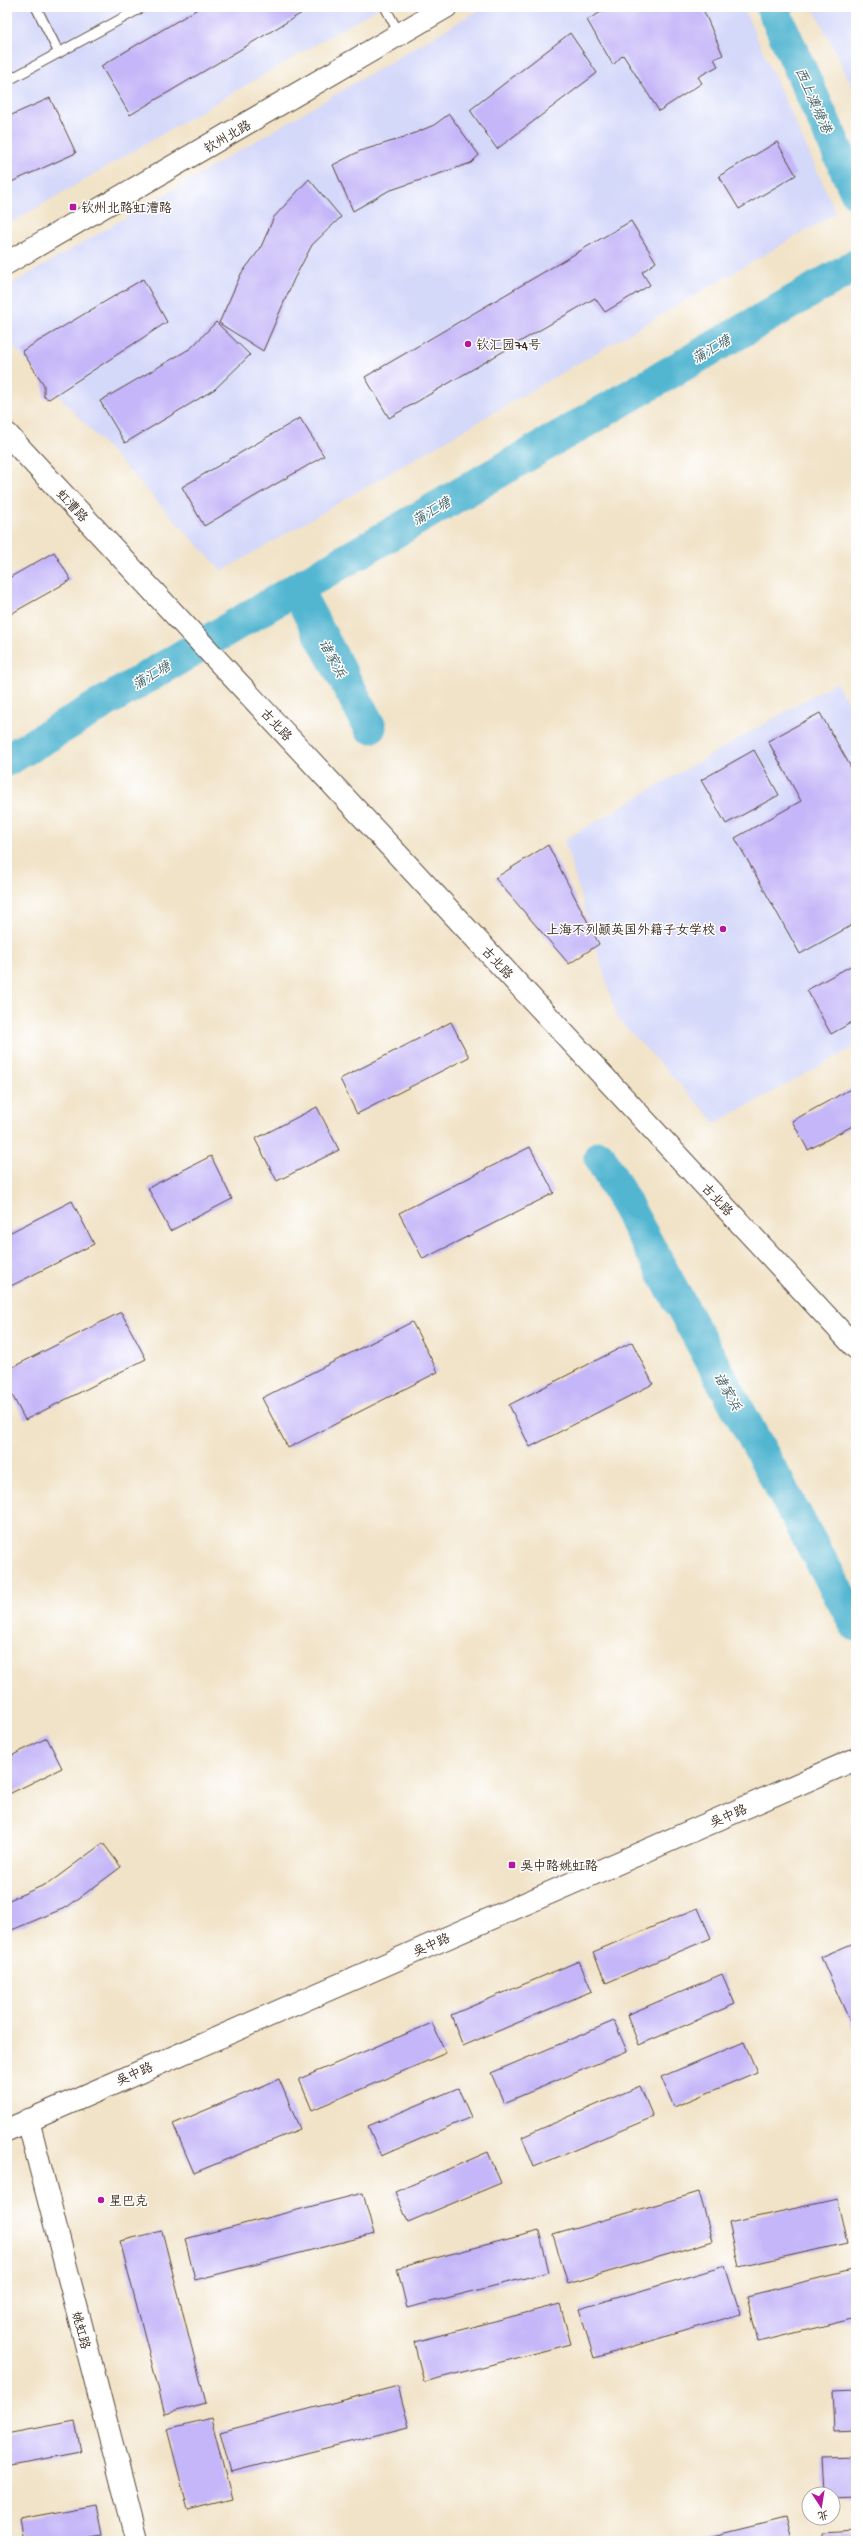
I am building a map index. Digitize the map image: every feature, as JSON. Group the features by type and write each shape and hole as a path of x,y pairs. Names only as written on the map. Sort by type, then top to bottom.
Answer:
{"main road":[{"name":"钦州北路","path":"7,263 446,7"},
{"name":"虹漕路","path":"7,434 139,576"},
{"name":"古北路","path":"139,576 856,1348"},
{"name":"吴中路","path":"7,2130 856,1759"},
{"name":"姚虹路","path":"28,2120 137,2541"}],"lane":[{"path":"36,7 60,53"},
{"path":"7,81 143,7"},
{"path":"385,7 400,35"}],"shaded area":[{"path":"7,7 380,7 7,225"},
{"path":"484,7 743,7 836,213 222,571 7,340 7,287"},
{"path":"813,7 856,7 856,95"},
{"name":"上海不列颠英国外籍子女学校","path":"836,682 856,718 856,1046 716,1123 617,1018 564,840"}],"building":[{"path":"201,7 299,7 302,13 130,115 101,66"},
{"path":"610,7 702,7 723,55 714,59 718,66 698,77 702,83 659,111 623,55 613,65 587,20"},
{"path":"570,33 597,73 497,149 470,110"},
{"path":"50,98 76,153 7,184 7,117"},
{"path":"449,114 479,155 471,163 388,191 353,211 333,165 360,151 403,138 434,125"},
{"path":"777,142 796,175 739,209 719,176"},
{"path":"309,179 341,217 312,245 294,279 263,351 219,323 241,274 260,249 274,217"},
{"name":"钦汇园74号","path":"631,221 656,262 642,272 650,285 605,312 595,298 389,418 365,377"},
{"path":"143,279 167,322 49,399 44,397 44,385 22,351"},
{"path":"216,322 250,355 215,389 125,443 100,401 191,348"},
{"path":"300,418 324,456 204,526 182,487"},
{"path":"54,552 71,580 7,616 7,579"},
{"path":"820,713 856,776 856,923 800,954 735,838 801,801 768,741"},
{"path":"754,750 779,795 726,824 701,780"},
{"path":"548,845 599,944 569,964 495,878"},
{"path":"856,963 856,1020 831,1034 807,990"},
{"path":"451,1022 469,1057 357,1114 340,1079"},
{"path":"856,1086 856,1124 808,1150 792,1121"},
{"path":"317,1107 339,1150 277,1181 255,1139"},
{"path":"530,1147 554,1193 423,1259 399,1213"},
{"path":"211,1156 232,1199 170,1231 148,1188"},
{"path":"72,1201 94,1244 7,1288 7,1234"},
{"path":"121,1312 146,1359 25,1420 7,1385 7,1370"},
{"path":"412,1322 438,1372 288,1448 262,1398"},
{"path":"632,1342 653,1384 530,1447 509,1405"},
{"path":"47,1738 62,1768 7,1795 7,1758"},
{"path":"103,1843 121,1867 67,1907 7,1932 7,1901 49,1883"},
{"path":"698,1908 711,1938 606,1983 593,1952"},
{"path":"856,1942 856,2035 821,1957"},
{"path":"579,1961 592,1991 463,2046 451,2015"},
{"path":"722,1974 735,2004 639,2045 627,2015"},
{"path":"614,2021 627,2051 504,2103 491,2073"},
{"path":"432,2023 446,2053 312,2110 299,2079"},
{"path":"744,2042 757,2072 674,2107 661,2077"},
{"path":"279,2079 300,2129 194,2173 173,2124"},
{"path":"640,2086 653,2117 534,2167 522,2137"},
{"path":"458,2088 471,2117 381,2156 368,2126"},
{"path":"488,2152 501,2183 408,2222 395,2192"},
{"path":"699,2192 713,2241 568,2284 553,2235"},
{"path":"363,2193 374,2234 195,2280 185,2239"},
{"path":"837,2199 847,2243 739,2267 729,2223"},
{"path":"162,2231 206,2403 165,2414 120,2241"},
{"path":"539,2231 549,2272 407,2308 397,2268"},
{"path":"725,2266 740,2314 594,2358 579,2309"},
{"path":"852,2270 856,2285 856,2318 758,2342 747,2296"},
{"path":"560,2304 571,2344 424,2382 414,2342"},
{"path":"398,2386 409,2427 231,2472 220,2432"},
{"path":"856,2390 856,2431 835,2432 833,2391"},
{"path":"211,2418 232,2499 188,2510 167,2429"},
{"path":"75,2421 81,2452 7,2466 7,2434"},
{"path":"856,2456 856,2497 841,2498 841,2486 823,2486 821,2457"},
{"path":"96,2505 102,2536 73,2541 23,2541 19,2519"},
{"path":"786,2517 792,2541 692,2540"},
{"path":"856,2530 856,2541 823,2541 823,2532"}],"waterway":[{"name":"西上澳塘港","path":"772,7 856,192"},
{"name":"蒲汇塘","path":"7,760 296,589 856,265"},
{"name":"诸家浜","path":"296,589 370,727"},
{"name":"诸家浜","path":"600,1157 856,1625"}],"place":[{"name":"钦州北路虹漕路","path":"73,207"},
{"name":"钦汇园74号","path":"468,344"},
{"name":"上海不列颠英国外籍子女学校","path":"723,929"},
{"name":"吴中路姚虹路","path":"512,1865"},
{"name":"星巴克","path":"101,2200"}]}
